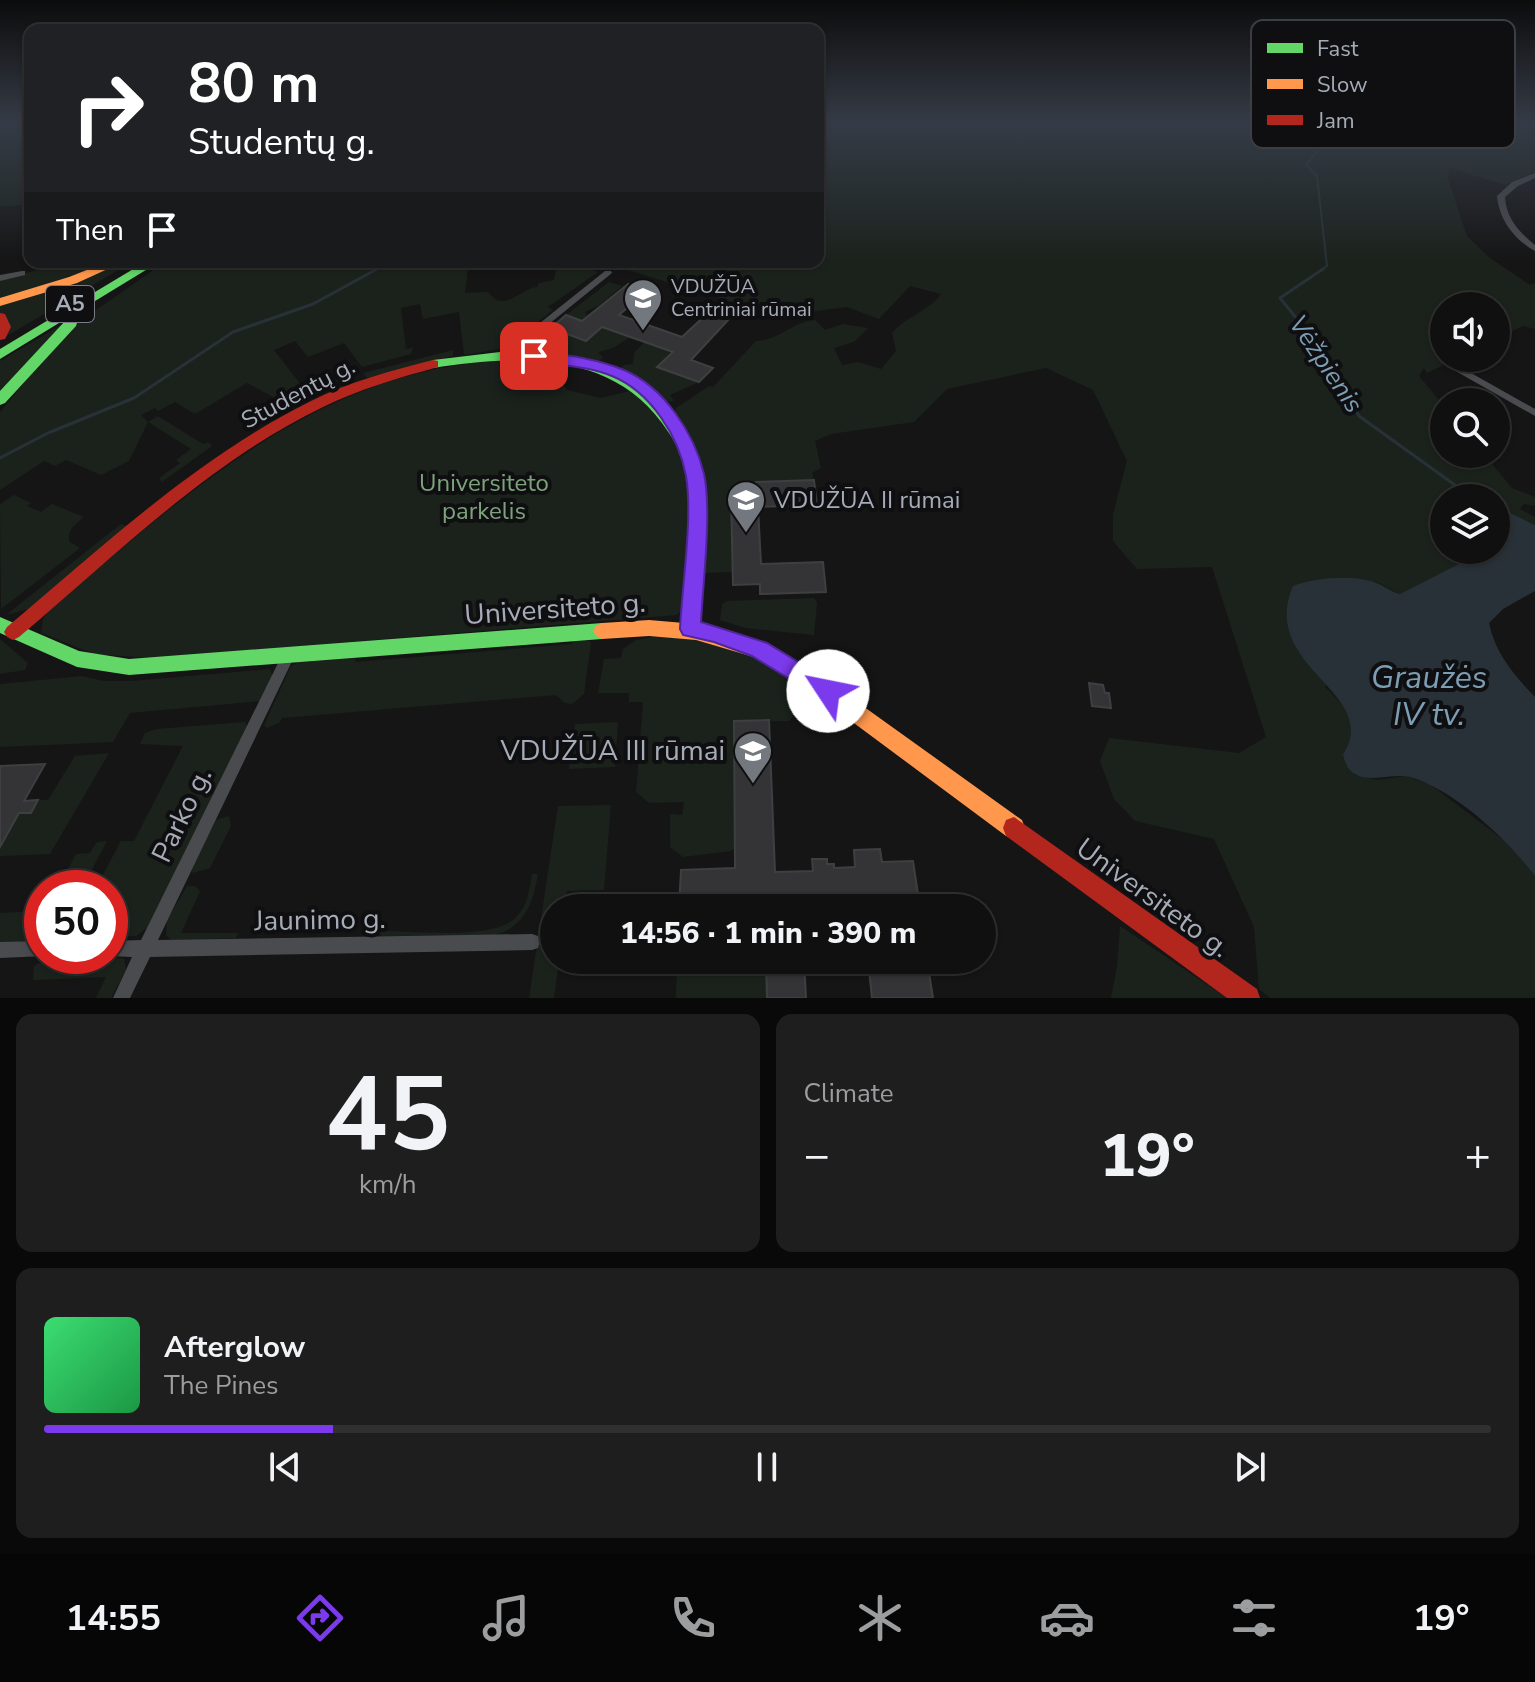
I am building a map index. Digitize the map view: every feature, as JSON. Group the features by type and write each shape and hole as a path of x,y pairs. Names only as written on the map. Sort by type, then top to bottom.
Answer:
{"main road":[{"path":"0,302 102,268"},
{"name":"A5","path":"0,345 128,268"},
{"name":"A5","path":"0,355 144,268"},
{"path":"0,400 42,351 107,292"},
{"path":"0,317 5,327 0,336"},
{"name":"Studentų g.","path":"6,629 208,474 301,414 388,375 458,360 504,356 573,360 614,371 641,387 664,409 680,434 695,474 697,527 690,629"},
{"name":"Universiteto g.","path":"6,629 69,660 105,667 156,667 622,629 690,629 715,633 759,649 807,677 1248,998"}],"street":[{"path":"1535,175 1515,184 1501,196 1501,202 1508,222 1535,249"},
{"path":"0,278 22,273"},
{"path":"504,356 608,273"},
{"path":"1464,372 1535,413"},
{"name":"Parko g.","path":"121,998 289,655"},
{"name":"Jaunimo g.","path":"128,949 532,942"},
{"path":"0,950 24,949"}],"green space":[{"path":"0,170 24,170 24,205 0,207"},
{"path":"824,170 1449,170 1447,176 1467,236 1490,258 1530,285 1535,283 1535,329 1523,326 1510,332 1510,292 1430,292 1430,372 1427,373 1424,368 1419,376 1430,389 1430,468 1496,468 1509,484 1430,484 1430,564 1459,564 1400,594 1374,581 1325,687 1340,702 1349,718 1351,735 1343,754 1355,775 1377,780 1406,776 1431,785 1513,847 1535,876 1535,998 1270,998 1259,989 1254,927 1214,839 1135,821 1114,799 1100,761 1109,738 1239,753 1266,737 1212,567 1137,569 1113,541 1113,514 1127,461 1093,390 1046,368 947,389 914,422 831,434 815,441 821,468 812,473 814,480 757,482 757,494 733,572 702,573 703,510 699,470 686,432 675,413 676,408 709,386 713,387 756,341 772,338 807,321 815,320 825,330 843,324 868,328 854,342 834,348 842,365 858,362 881,369 896,351 892,333 941,294 910,286 879,319 847,307 777,316 628,270 824,268"},
{"path":"1455,170 1535,170 1505,185"},
{"path":"47,268 94,268 0,300 0,279"},
{"path":"105,268 122,268 0,340 0,304"},
{"path":"156,268 468,268 465,293 488,292 500,301 537,287 539,283 554,280 559,268 588,268 598,272 548,307 553,310 506,348 464,355 459,312 423,319 420,304 401,308 406,349 413,348 411,354 362,367 344,343 308,357 295,341 274,350 302,386 311,383 311,389 296,391 281,401 247,383 195,414 175,402 141,415 148,422 129,461 101,475 66,460 55,466 44,461 0,490 0,412 51,350 79,322"},
{"path":"609,282 622,286 598,306 585,312 592,325 566,315"},
{"path":"68,321 0,394 0,361"},
{"path":"602,327 630,337 613,348 598,352 603,358 599,361 517,349 519,346 550,347 537,338 551,328 585,341"},
{"path":"644,342 673,352 658,367 699,382 670,395 674,401 666,402 620,369 633,364 634,353"},
{"path":"453,350 453,356 367,378 363,373"},
{"name":"Universiteto parkelis","path":"507,360 561,363 559,377 567,390 601,398 634,390 661,416 674,437 682,460 689,508 684,607 677,615 152,658 94,654 41,633 43,619 50,608 206,481 259,444 315,412 374,387 438,369"},
{"path":"158,416 203,444 208,442 212,446 162,482 159,478 180,463 176,460 191,449 148,422"},
{"path":"1510,486 1535,497 1535,506 1524,504 1520,509 1535,517 1535,525 1510,513"},
{"path":"14,495 41,512 52,504 84,517 73,527 69,537 69,541 80,548 1,609 0,504"},
{"path":"121,524 131,527 28,609 6,615"},
{"path":"814,598 817,603 814,635 745,628 720,620 722,604 727,601"},
{"path":"662,635 702,640 741,650 778,667 811,691 789,721 734,722 734,849 731,851 683,857 670,847 670,814 682,815 684,802 649,803 636,792 643,702 629,702 629,693 598,693 604,659 621,658 623,649 636,640"},
{"path":"0,639 28,663 25,670 0,674"},
{"path":"573,640 591,643 584,694 572,704 565,703 556,695 282,718 279,723 267,728 264,725 291,666 298,662 356,658 355,662 572,644"},
{"path":"270,669 273,677 262,701 130,713 113,742 0,747 0,684 82,676 104,681 131,681"},
{"path":"245,722 247,726 148,927 136,936 128,936 128,870 106,870 121,841 134,841 183,746 140,744 145,733 157,729"},
{"path":"618,722 615,767 569,769 575,724"},
{"path":"109,753 50,854 0,856 0,847 19,813 31,813 38,800 48,800 75,756"},
{"path":"611,805 604,890 545,894 558,806"},
{"path":"229,816 231,826 210,868 193,873 191,869 216,820"},
{"path":"107,841 92,870 68,870 76,854 90,853 97,842"},
{"path":"532,874 538,874 526,912 506,931 495,935 381,936 379,931 469,932 503,926 522,909"},
{"path":"187,886 195,886 200,891 181,933 238,933 236,938 171,940 166,935 167,920"},
{"path":"24,912 24,942 0,943 0,913"},
{"path":"540,925 540,974 557,974 554,998 529,998"},
{"path":"1120,926 1227,998 1111,998"},
{"path":"33,974 124,974 111,998 96,998 106,977 33,980"},
{"path":"677,974 766,974 767,998 676,998"}],"water":[{"name":"Graužės IV tv.","path":"1510,513 1535,525 1535,591 1503,609 1489,623 1506,663 1535,697 1535,876 1495,832 1445,793 1410,777 1361,777 1347,766 1343,754 1351,733 1347,714 1336,696 1304,659 1292,638 1287,614 1293,586 1321,579 1352,578 1374,582 1400,594 1459,564 1510,564"}],"building":[{"name":"VDUŽŪA Centriniai rūmai","path":"628,284 648,290 619,315 682,337 710,311 730,318 691,360 713,368 699,382 657,367 673,352 602,327 586,341 551,328 566,315 582,321"},
{"name":"VDUŽŪA II rūmai","path":"814,480 817,505 758,507 761,564 823,562 826,592 760,594 760,584 733,585 731,495 757,494 756,482"},
{"path":"1089,683 1103,685 1105,693 1109,693 1111,708 1092,706"},
{"name":"VDUŽŪA III rūmai","path":"769,720 775,872 813,871 812,859 827,859 827,864 834,864 834,868 855,867 854,850 880,849 882,862 913,861 918,894 680,894 681,870 735,868 734,721"},
{"path":"45,764 24,801 38,800 31,813 19,813 0,847 0,766"},
{"path":"766,974 805,974 806,998 767,998"},
{"path":"869,974 929,974 933,998 872,998"}],"waterway":[{"name":"Vėžpienis","path":"1311,170 1317,176 1327,266 1320,271"},
{"path":"373,271 378,268"},
{"path":"0,458 48,433 134,398 233,332 313,304 377,269"},
{"name":"Vėžpienis","path":"1323,269 1280,298 1328,357 1359,416 1454,484"}],"traffic: fast":[{"path":"0,355 143,268"},
{"path":"0,400 71,323"},
{"path":"433,364 500,356 568,360 600,368 630,383 655,403 676,431 690,458 698,495 699,533 690,629"},
{"path":"0,625 77,659 129,667 602,631"}],"traffic: slow":[{"path":"0,302 102,268"},
{"path":"602,631 649,628 696,632 762,652 807,677 1014,828"}],"traffic: jam":[{"path":"0,317 5,327 0,336"},
{"path":"13,632 157,511 262,435 317,404 374,379 433,364"},
{"path":"1014,828 1248,998"}],"place":[{"name":"VDUŽŪA Centriniai rūmai","path":"643,332"},
{"name":"VDUŽŪA II rūmai","path":"746,534"},
{"name":"VDUŽŪA III rūmai","path":"753,785"}],"route":[{"path":"534,356 589,363 621,374 641,387 664,409 680,434 695,474 697,497 690,629 715,633 759,649 828,691"}]}
